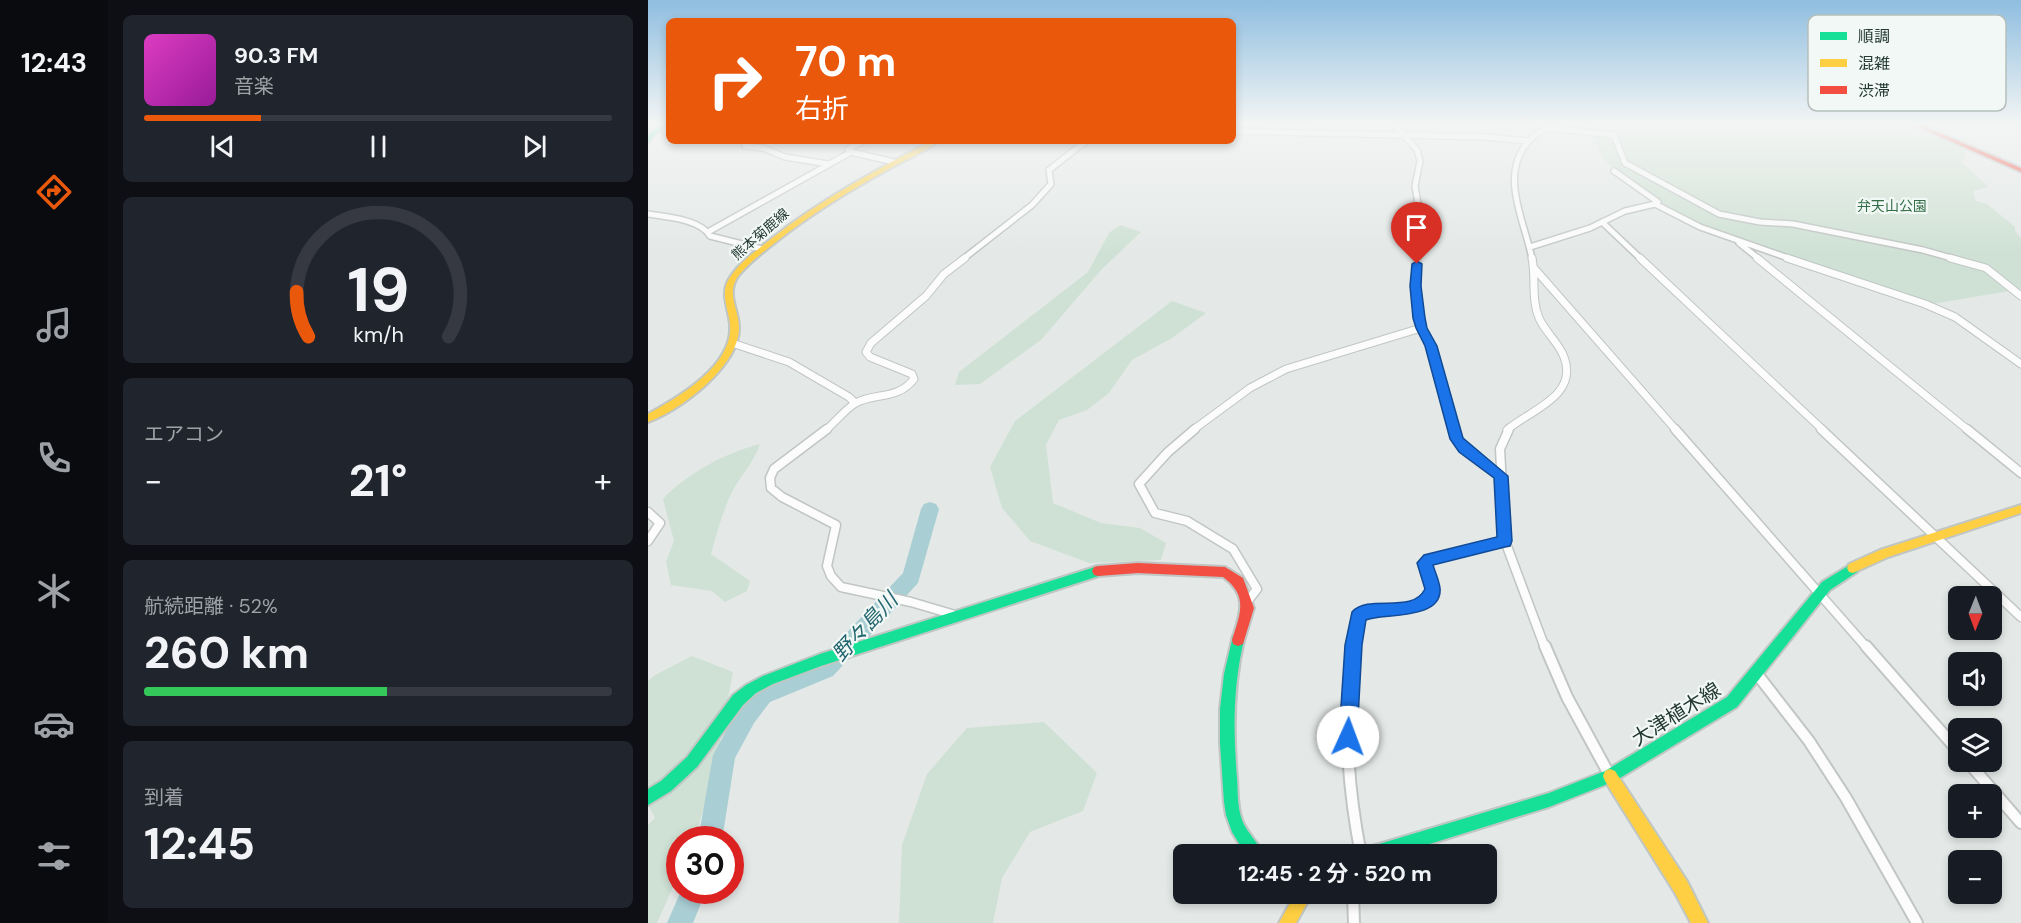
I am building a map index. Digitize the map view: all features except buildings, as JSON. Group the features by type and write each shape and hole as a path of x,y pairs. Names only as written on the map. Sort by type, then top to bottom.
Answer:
{"main road":[{"name":"熊本菊鹿線","path":"732,343 736,333 735,324 726,295 731,281 762,249 826,202 885,167"},
{"path":"648,418 679,400 705,380 724,358 732,343"},
{"name":"大津植木線","path":"1405,844 1549,800 1610,776 1732,702 1826,586 1884,552 2021,509"},
{"path":"648,798 666,786 692,762 738,700 751,689 768,680 820,660 1090,572 1138,568 1225,572 1239,582 1248,608 1231,665 1227,695 1226,740 1233,815 1246,844"},
{"path":"1610,776 1681,886 1700,923"},
{"path":"1287,923 1298,904"}],"street":[{"path":"708,232 823,167"},
{"path":"957,616 911,602 841,587 831,576 827,566 836,525 782,497 771,488 770,478 774,469 822,433 855,403 893,394 908,387 914,379 912,374 907,370 870,357 866,352 871,344 926,296 944,274 1032,205 1051,184 1049,170 1053,167"},
{"path":"1419,167 1415,186 1422,227 1418,243 1416,286 1421,328 1431,346 1456,439 1464,448 1501,476"},
{"path":"1516,167 1513,176 1518,206 1534,268 1534,294 1539,318 1564,356 1568,373 1566,383 1555,398 1521,418 1506,431 1500,449 1505,541 1562,687 1610,776"},
{"path":"1633,167 1719,214 1760,222 1793,224 1923,250 1986,268 2021,296"},
{"path":"1614,171 1658,202 1655,204"},
{"path":"1530,247 1602,222 1625,211 1655,204 1700,227 1925,304 1955,317 2021,364"},
{"path":"648,214 689,222 708,232 710,236 762,249"},
{"path":"1602,222 2021,617"},
{"path":"1734,239 2021,473"},
{"path":"1534,268 1948,739"},
{"path":"1247,602 1257,589 1233,549 1187,521 1155,513 1139,484 1168,452 1210,416 1250,388 1286,369 1421,328"},
{"path":"732,343 789,362 849,397 855,403"},
{"path":"648,512 660,523 648,541"},
{"path":"1359,844 1348,774 1348,718 1353,645 1358,618 1363,612 1407,608 1424,602 1430,597 1433,589 1425,563 1429,560 1505,541"},
{"path":"1757,674 1809,741 1846,798 1917,923"},
{"path":"1977,772 2021,823"},
{"path":"1353,904 1354,923"}],"green space":[{"name":"弁天山公園","path":"1612,167 1967,167 1989,187 1973,191 1976,201 1987,204 2015,227 2015,231 2021,238 2021,289 1932,304 1872,286 1701,226 1674,212"},
{"path":"1120,225 1141,232 1101,270 1041,340 980,384 955,385 959,372 1088,272 1109,233"},
{"path":"1172,301 1206,313 1172,338 1132,360 1109,393 1087,410 1059,420 1046,445 1053,503 1101,523 1140,528 1166,543 1161,560 1089,563 1030,541 1002,508 990,467 1015,421"},
{"path":"760,444 755,457 729,498 711,554 750,581 747,591 725,602 712,591 671,585 666,562 674,541 663,499 683,481 708,465 734,452"},
{"path":"692,656 733,672 715,769 698,826 666,826 666,903 657,923 648,923 648,825 655,818 648,805 648,681"},
{"path":"1044,722 1097,773 1083,811 1030,832 1002,878 993,923 899,923 902,845 927,774 967,728"}],"waterway":[{"name":"野々島川","path":"712,826 724,755 746,716 763,695 826,669 911,577 930,509"},
{"name":"野々島川","path":"680,923 688,904"}],"traffic: fast":[{"path":"1405,844 1549,800 1610,776 1732,702 1826,586 1853,568"},
{"path":"648,798 666,786 692,762 738,700 751,689 768,680 820,660 1098,571"},
{"path":"1238,640 1228,691 1227,743 1233,815 1247,844"}],"traffic: slow":[{"path":"648,418 704,381 727,355 734,341 735,326 728,290 733,278 749,260 799,221 887,167"},
{"path":"1853,568 1884,553 2021,509"},
{"path":"1610,776 1681,887 1700,923"},
{"path":"1287,923 1298,904"}],"traffic: jam":[{"path":"2014,167 2021,170"},
{"path":"1098,571 1138,568 1225,572 1239,582 1248,608 1238,640"}],"route":[{"path":"1348,737 1353,645 1358,618 1363,612 1407,608 1424,602 1430,597 1433,589 1425,563 1429,560 1505,541 1501,476 1464,448 1456,439 1431,346 1421,328 1417,308 1417,264"}]}
